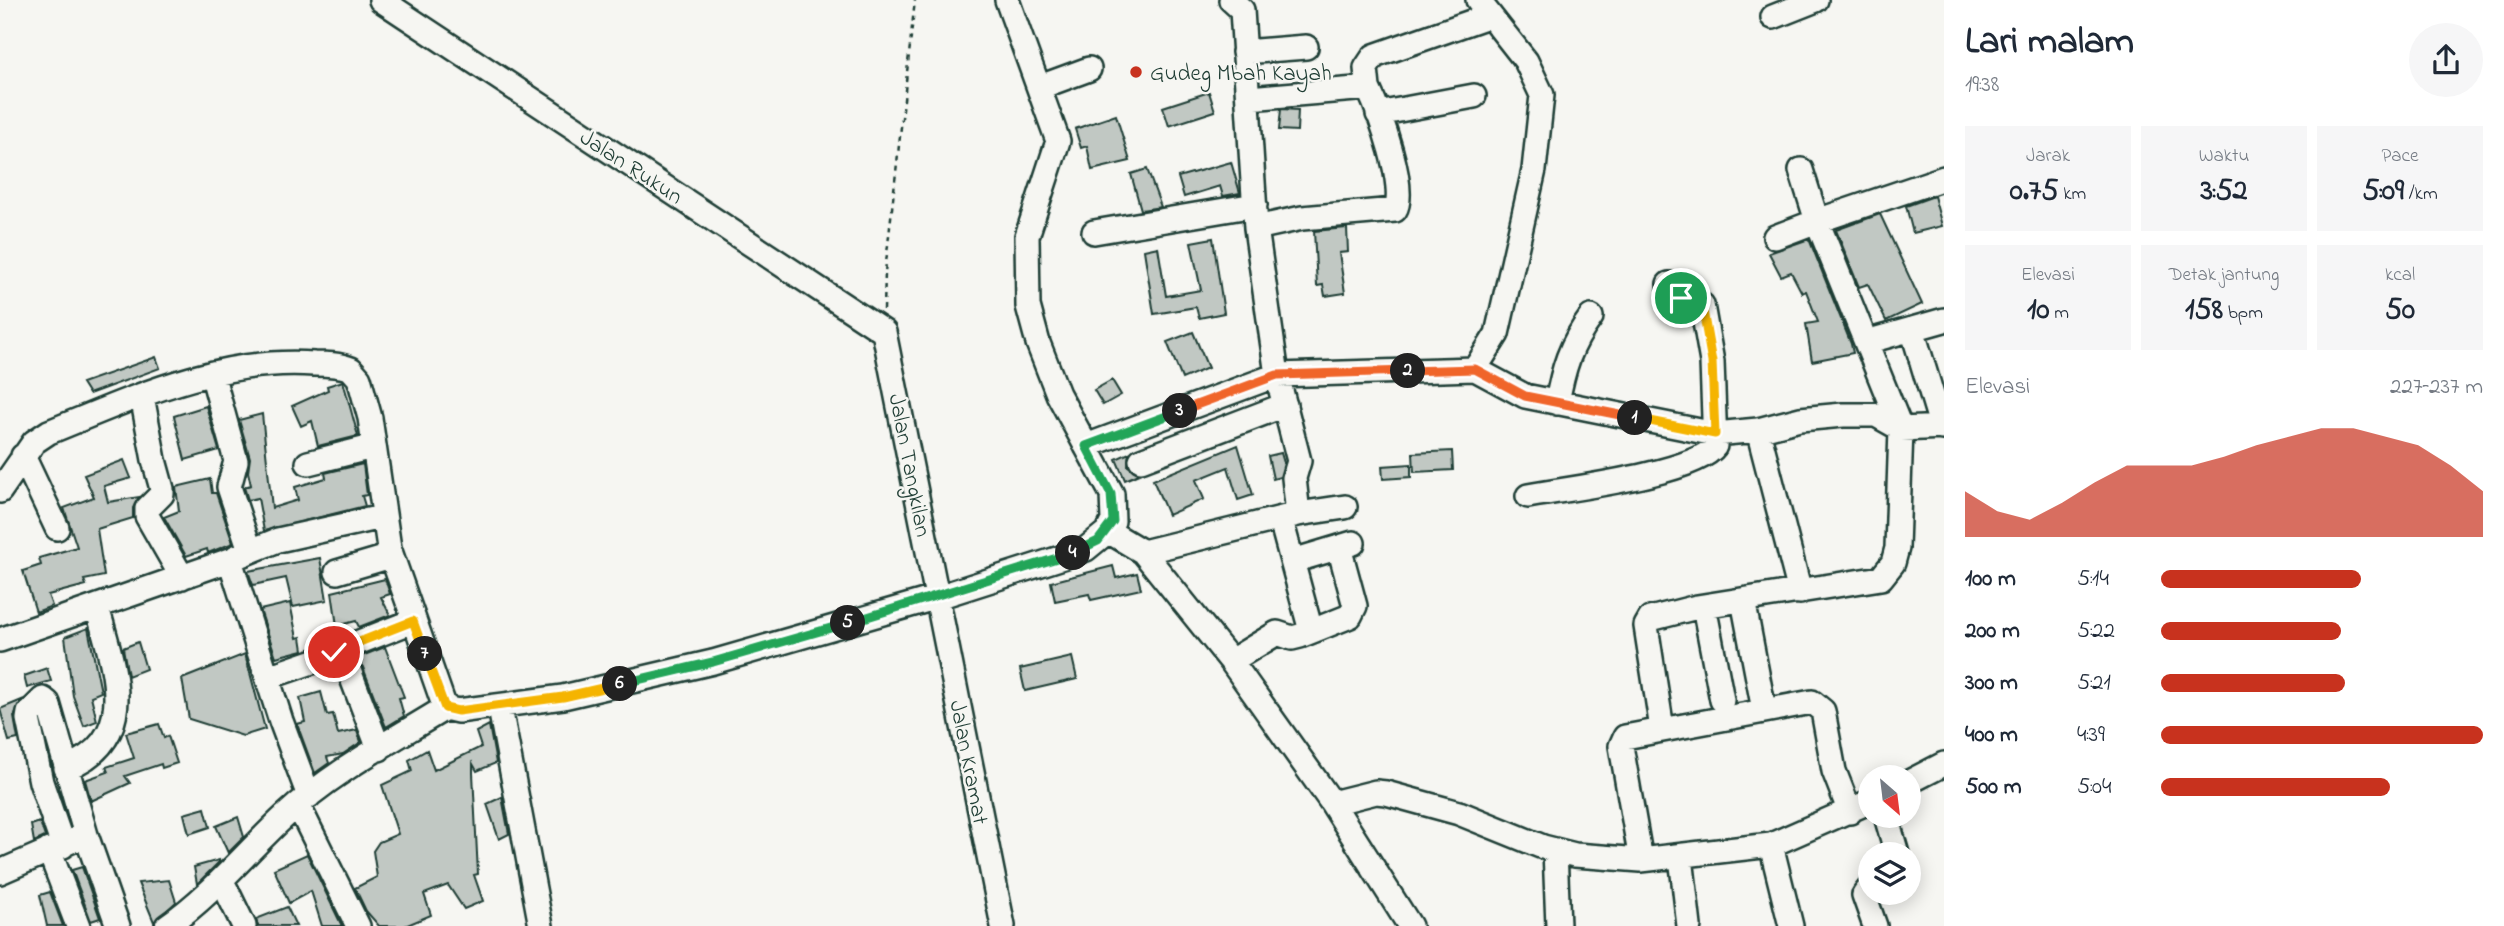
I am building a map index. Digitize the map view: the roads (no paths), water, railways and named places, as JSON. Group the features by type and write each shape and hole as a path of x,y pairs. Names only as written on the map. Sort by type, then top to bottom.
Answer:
{"street":[{"name":"Jalan Rukun","path":"380,0 884,332"},
{"path":"167,926 222,881 304,800 445,708 458,711 500,708 563,697 713,662 938,597 1086,549 1108,531 1113,521 1111,494 1050,375 1028,306 1027,236 1058,141 1007,0"},
{"path":"1231,0 1242,10 1256,228 1277,375 1299,461 1289,517 1293,561 1311,631"},
{"path":"1773,17 1816,0"},
{"path":"1256,228 1302,218 1395,210 1399,195 1378,114 1368,88 1366,68 1374,56 1483,8 1526,61 1542,95 1534,170 1497,334 1475,369"},
{"path":"1244,52 1306,47"},
{"path":"1040,87 1088,69"},
{"path":"1249,98 1368,88"},
{"path":"1378,114 1474,96"},
{"path":"1662,729 1646,626 1650,619 1704,606 1881,578 1893,563 1897,548 1901,429 1817,221 1801,170"},
{"path":"1775,237 1944,178"},
{"path":"1094,232 1255,205"},
{"path":"1528,496 1623,479 1694,462 1708,456 1715,446 1712,362 1702,305 1681,298 1669,284"},
{"path":"1557,403 1565,359 1576,337 1591,317"},
{"path":"1866,342 1944,320"},
{"path":"1086,446 1277,375 1475,369 1525,396 1715,434 1758,430 1800,419 1843,415 1876,415 1901,429 1943,427 1912,329"},
{"name":"Jalan Tangkilan","path":"884,332 938,597"},
{"path":"0,491 10,481 34,442 49,432 159,387 212,373 287,362 351,369 362,387 370,418 382,517 391,556 445,708"},
{"path":"212,373 236,461 229,487 240,555 268,677 304,800 358,926"},
{"path":"142,396 162,489 162,494 147,509 147,516 182,576"},
{"path":"1141,460 1285,405"},
{"path":"1758,430 1800,592"},
{"path":"308,463 372,447"},
{"path":"23,456 57,528"},
{"path":"1143,552 1289,517 1345,507"},
{"path":"0,640 240,555 338,525 382,517"},
{"path":"1108,531 1143,552 1231,661 1332,803 1410,926"},
{"path":"1231,661 1277,633 1296,638 1350,616 1354,611 1346,545 1293,561"},
{"path":"337,572 391,556"},
{"name":"Jalan Kramat","path":"938,597 1003,926"},
{"path":"1743,600 1764,710"},
{"path":"1704,606 1722,700"},
{"path":"66,768 86,759 98,747 117,711 116,679 97,607"},
{"path":"268,677 413,621"},
{"path":"334,652 345,660 379,749"},
{"path":"79,926 56,848 28,716 43,699 48,703 86,835 118,926"},
{"path":"1641,860 1621,741 1662,729 1812,702 1823,711 1834,771 1850,812"},
{"path":"500,708 541,926"},
{"path":"1922,775 1944,764"},
{"path":"1332,803 1376,792 1459,813 1555,850 1575,855 1641,860 1772,845 1858,808"},
{"path":"0,872 86,835"},
{"path":"1772,845 1791,926"},
{"path":"1555,850 1558,926"},
{"path":"1681,857 1689,926"},
{"path":"222,881 244,926"},
{"path":"1868,905 1875,926"}],"place":[{"name":"Gudeg Mbah Kayah","path":"1136,72"}]}
